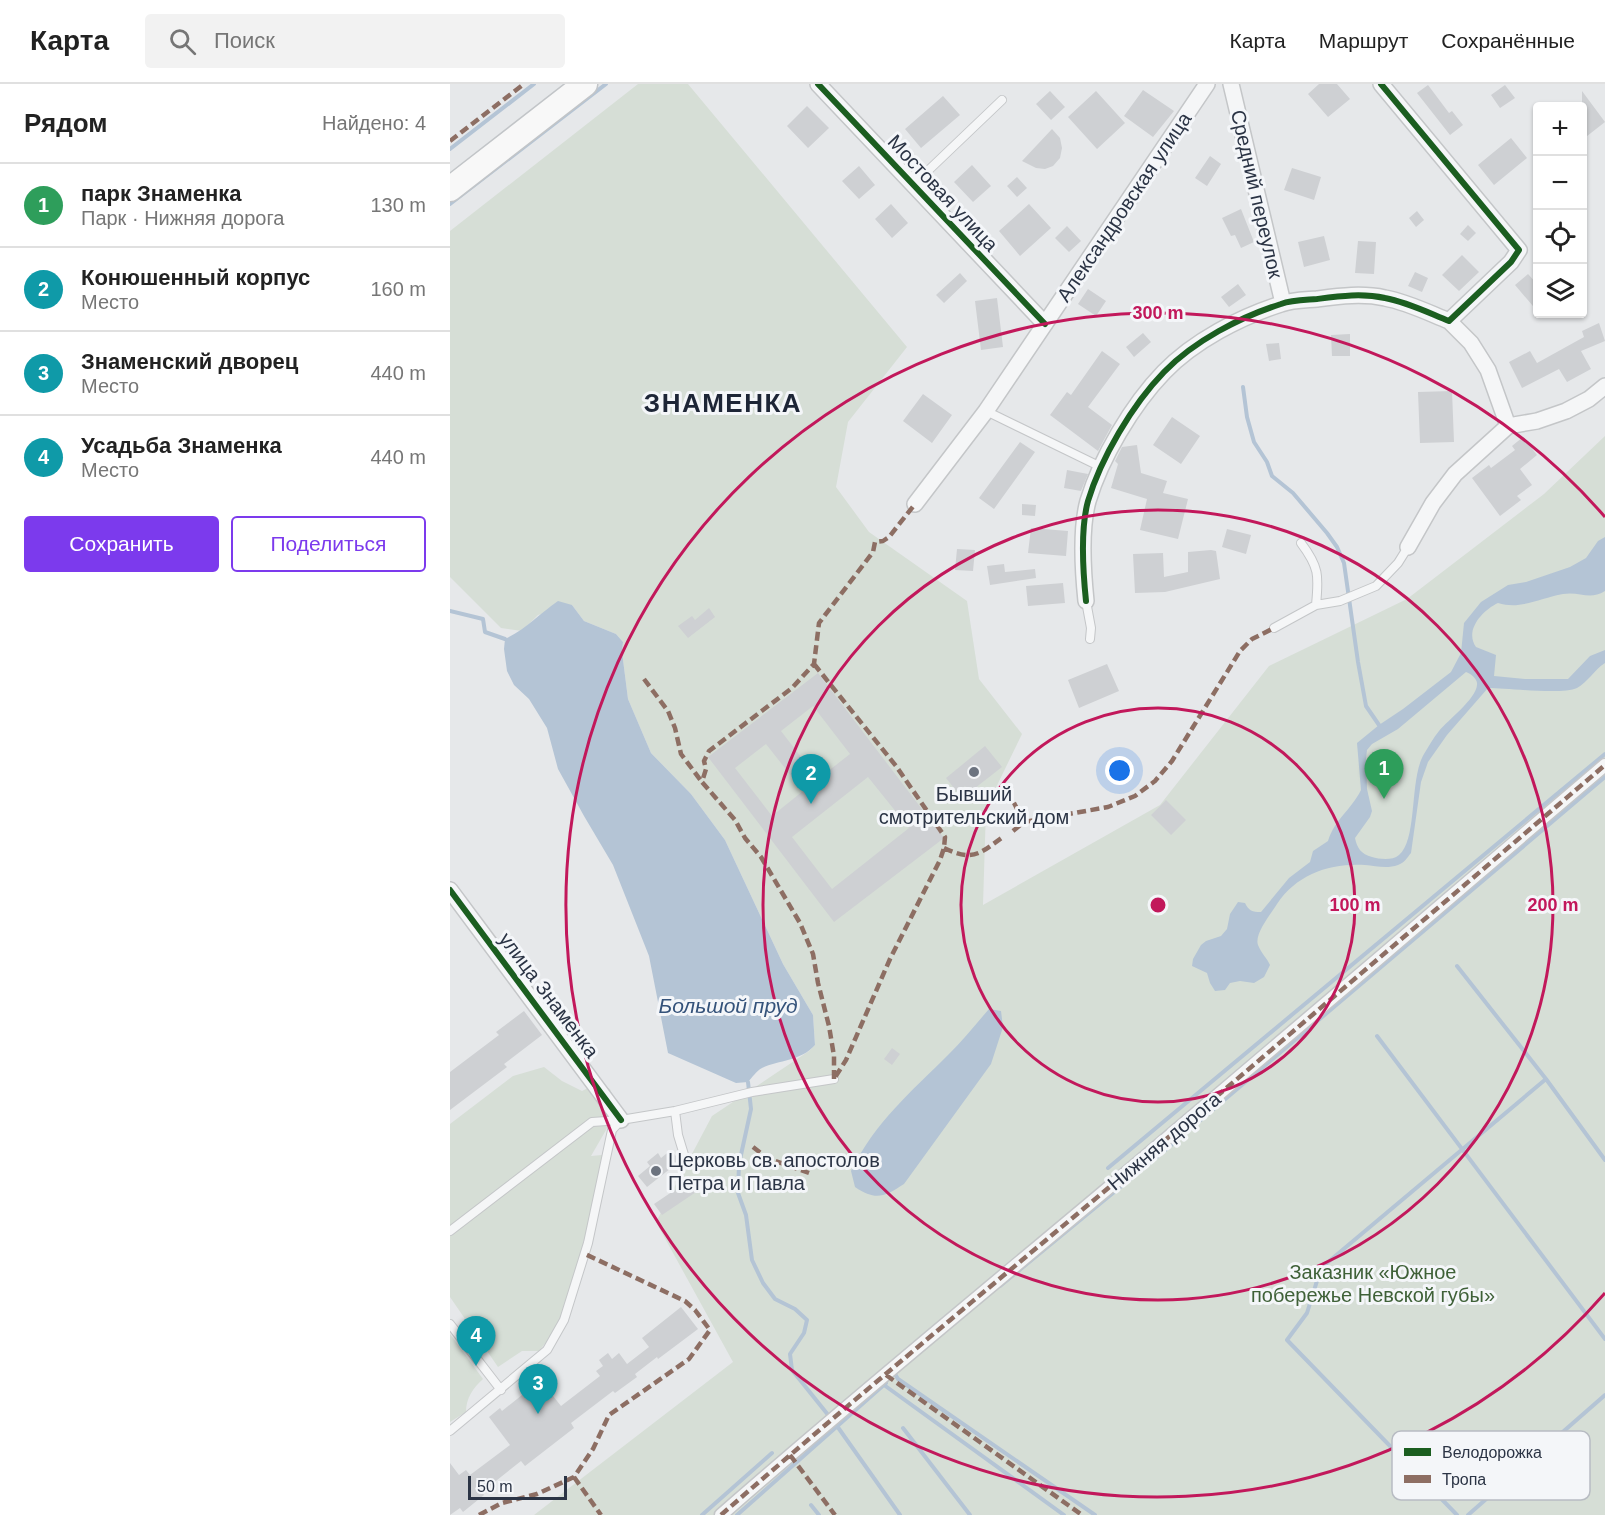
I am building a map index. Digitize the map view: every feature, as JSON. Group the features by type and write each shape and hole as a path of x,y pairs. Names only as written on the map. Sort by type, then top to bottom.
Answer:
{"main road":[{"path":"450,171 562,84"},
{"path":"450,189 585,84"}],"street":[{"name":"Мостовая улица","path":"818,84 1045,324"},
{"name":"Александровская улица","path":"915,504 986,411 1207,84"},
{"name":"Средний переулок","path":"1231,84 1283,303"},
{"path":"1381,84 1519,250 1511,262 1449,321"},
{"path":"1086,601 1082,561 1088,504 1101,467 1127,419 1163,373 1184,354 1210,337 1283,303 1355,295 1386,298 1449,321 1472,343 1488,370 1508,426"},
{"path":"1408,547 1433,503 1455,474 1508,426 1537,421 1566,411 1589,399 1605,386"},
{"name":"Нижняя дорога","path":"721,1515 838,1413 886,1376 1605,765"},
{"name":"улица Знаменка","path":"450,890 621,1120"}],"lane":[{"path":"913,185 1002,100"},
{"path":"986,411 1101,467"},
{"path":"1301,543 1316,565 1318,586 1316,605"},
{"path":"1274,628 1316,605 1340,601 1376,586 1398,563 1408,547"},
{"path":"1086,601 1091,628 1090,639"},
{"path":"450,1231 592,1122 621,1120 675,1111 750,1092 788,1088 834,1079"},
{"path":"675,1111 678,1135 686,1158"},
{"path":"450,1431 547,1350 564,1320 588,1243 612,1130 621,1120"},
{"path":"450,1324 501,1390"}],"green space":[{"name":"Заказник «Южное побережье Невской губы»","path":"638,84 688,84 907,347 848,422 836,487 869,532 967,601 979,679 1022,734 986,808 983,905 1160,805 1269,666 1407,599 1544,494 1605,436 1605,1515 534,1515 733,1362 656,1222 712,1116 815,1045 813,1015 783,964 725,840 691,794 651,753 628,699 622,652 623,642 616,634 584,621 572,605 538,615 522,631 501,628 450,577 450,231"},
{"path":"544,1067 562,1081 582,1091 598,1083 610,1089 616,1106 591,1156 602,1155 588,1231 574,1284 564,1309 553,1332 539,1351 522,1351 498,1367 450,1297 450,1124 513,1076"},
{"path":"450,1334 483,1379 471,1394 466,1412 450,1422"}],"water":[{"path":"1605,537 1605,591 1589,596 1569,593 1515,605 1498,603 1481,616 1472,634 1476,647 1496,655 1494,676 1568,679 1590,656 1605,650 1605,663 1581,685 1570,690 1488,688 1447,735 1428,762 1421,782 1411,853 1405,860 1390,867 1339,866 1315,872 1304,878 1285,894 1267,918 1258,935 1258,945 1270,965 1264,977 1254,983 1240,981 1230,983 1225,990 1215,991 1207,973 1192,966 1193,959 1201,945 1221,936 1227,929 1230,914 1238,902 1245,903 1255,912 1261,912 1289,878 1310,862 1313,851 1328,841 1331,833 1361,790 1357,743 1451,672 1461,653 1464,623 1481,602 1508,585 1526,582 1570,567 1586,558 1598,541","holes":["1466,672 1476,681 1475,691 1467,703 1443,726 1419,765 1409,836 1405,847 1399,855 1389,859 1365,854 1358,848 1355,838 1372,811 1367,789 1367,750 1372,744 1398,729"]},
{"name":"Большой пруд","path":"558,601 572,605 584,621 616,634 623,642 622,652 628,699 651,753 691,794 725,840 783,964 813,1015 815,1045 797,1057 762,1068 748,1082 736,1083 668,1053 649,956 613,865 558,769 547,728 529,699 514,685 507,671 505,639"},
{"path":"989,1009 1001,1011 1003,1027 991,1064 904,1184 880,1196 874,1196 855,1187 851,1171 871,1137 895,1108 954,1049"}],"building":[{"path":"1319,84 1337,84 1350,99 1328,117 1308,94"},
{"path":"1428,85 1449,113 1452,111 1463,125 1450,135 1417,93"},
{"path":"1505,85 1515,98 1500,108 1491,95"},
{"path":"1143,90 1174,111 1153,137 1124,116"},
{"path":"1050,91 1065,107 1051,120 1036,104"},
{"path":"1096,91 1125,123 1097,149 1068,117"},
{"path":"1582,91 1605,122 1587,136 1587,102 1582,102"},
{"path":"943,96 960,115 921,148 905,129"},
{"path":"807,106 829,128 808,148 787,126"},
{"path":"1052,129 1060,138 1062,148 1060,158 1053,166 1045,169 1036,168 1022,161"},
{"path":"1511,138 1527,158 1494,185 1478,165"},
{"path":"1210,156 1221,164 1207,186 1195,178"},
{"path":"972,165 991,186 973,202 954,182"},
{"path":"859,166 875,185 859,199 842,181"},
{"path":"1292,168 1321,177 1314,200 1284,190"},
{"path":"1017,177 1027,188 1017,197 1007,186"},
{"path":"891,204 908,223 892,238 875,219"},
{"path":"1029,204 1051,228 1020,256 999,231"},
{"path":"1241,209 1254,242 1241,248 1235,235 1231,236 1222,218"},
{"path":"1417,211 1424,220 1416,227 1409,218"},
{"path":"1468,225 1476,233 1468,241 1460,234"},
{"path":"1067,226 1081,241 1069,252 1055,238"},
{"path":"1324,236 1330,260 1304,267 1298,242"},
{"path":"1358,241 1376,242 1374,274 1355,273"},
{"path":"1462,255 1479,272 1459,291 1442,275"},
{"path":"1415,272 1428,278 1422,292 1408,286"},
{"path":"960,273 967,281 944,303 936,295"},
{"path":"1528,274 1533,280 1533,306 1515,285"},
{"path":"1238,284 1246,295 1229,307 1221,297"},
{"path":"1088,289 1106,301 1096,316 1078,304"},
{"path":"997,298 1003,347 981,350 975,301"},
{"path":"1599,323 1605,341 1581,351 1591,369 1567,382 1559,369 1522,388 1509,362 1530,351 1537,363 1584,337 1582,331"},
{"path":"1143,333 1151,342 1134,357 1126,347"},
{"path":"1350,334 1350,356 1332,356 1331,335"},
{"path":"1279,343 1281,359 1269,361 1266,344"},
{"path":"1102,351 1120,364 1088,407 1112,425 1098,451 1050,415 1067,392 1071,395"},
{"path":"1452,391 1454,442 1420,443 1418,392"},
{"path":"923,394 952,415 932,443 903,421"},
{"path":"1172,417 1200,436 1181,464 1153,445"},
{"path":"1523,437 1537,455 1520,469 1532,485 1517,496 1521,500 1500,516 1472,478 1489,465 1491,468 1515,450 1512,446"},
{"path":"1020,442 1035,452 994,509 979,498"},
{"path":"1137,445 1141,473 1167,481 1163,493 1188,499 1178,539 1140,530 1147,499 1111,488 1118,464 1115,461 1122,447"},
{"path":"1067,470 1088,474 1081,491 1064,488"},
{"path":"1022,504 1036,505 1035,516 1022,515"},
{"path":"1031,528 1068,531 1066,556 1028,553"},
{"path":"1227,529 1251,535 1246,554 1222,547"},
{"path":"957,549 975,550 973,571 955,570"},
{"path":"1216,551 1220,579 1165,592 1135,593 1133,554 1163,553 1164,577 1188,572 1188,552"},
{"path":"1004,564 1005,572 1035,569 1036,578 990,585 987,566"},
{"path":"1063,583 1065,603 1028,606 1026,586"},
{"path":"709,608 715,617 688,638 678,626 692,616 695,620"},
{"path":"1107,664 1119,691 1079,708 1068,680"},
{"path":"818,673 944,838 834,922 708,757","holes":["813,706 850,754 818,779 781,731","766,744 803,791 772,816 735,768","868,777 909,828 832,889 792,837"]},
{"name":"Бывший смотрительский дом","path":"985,746 1002,767 970,792 965,786 958,793 946,778"},
{"path":"1166,800 1186,820 1171,835 1151,815"},
{"path":"524,1011 542,1035 504,1064 507,1067 450,1110 450,1072 499,1035 496,1032"},
{"path":"892,1048 900,1054 892,1065 884,1059"},
{"name":"Церковь св. апостолов Петра и Павла","path":"671,1150 680,1161 647,1187 638,1176 650,1166 647,1162 658,1153 661,1158"},
{"path":"691,1179 699,1190 662,1215 654,1204"},
{"path":"681,1307 698,1329 635,1374 637,1377 615,1393 613,1391 571,1423 574,1428 525,1466 521,1461 482,1492 484,1495 463,1512 460,1508 450,1515 450,1463 459,1475 466,1470 470,1475 510,1445 489,1417 500,1408 502,1411 532,1387 530,1384 538,1377 561,1406 600,1376 596,1371 603,1366 599,1360 608,1353 612,1359 619,1353 627,1364 649,1347 642,1338"}],"waterway":[{"path":"450,149 534,84"},
{"path":"450,204 606,84"},
{"path":"1243,387 1247,417 1254,442 1267,462 1272,476 1293,493 1327,533 1344,563 1366,706 1379,725"},
{"path":"450,611 483,619 485,632 505,639"},
{"path":"1108,1168 1605,754"},
{"path":"1000,1286 1170,1146 1605,777"},
{"path":"1457,966 1546,1079 1605,1160"},
{"path":"1377,1036 1605,1339"},
{"path":"1392,1448 1287,1340 1307,1313 1321,1268 1546,1079"},
{"path":"748,1082 751,1109 739,1164 738,1193 746,1215 752,1260 763,1283 775,1299 795,1309 807,1320 804,1333 790,1354 792,1370 837,1426 900,1515"},
{"path":"895,1374 898,1379 1095,1515"},
{"path":"737,1515 886,1383"},
{"path":"884,1385 1064,1515"},
{"path":"1564,1431 1605,1395"},
{"path":"903,1428 970,1515"},
{"path":"702,1515 772,1453"},
{"path":"1442,1500 1457,1515"},
{"path":"1468,1515 1485,1500"},
{"path":"811,1505 819,1515"}],"marked path":[{"path":"450,141 524,84"},
{"path":"834,1079 834,1056 829,1026 813,954 800,923 761,857 745,838 735,820 702,782 706,769 704,761 709,751 792,688 814,664 819,623 873,552 875,542 889,537 915,504"},
{"path":"1024,822 1108,807 1135,796 1155,781 1172,761 1240,651 1252,639 1274,628"},
{"path":"814,664 896,766 945,837 940,860 890,959 846,1060 834,1079"},
{"path":"644,679 668,711 681,754 702,782"},
{"path":"721,1515 1605,765"},
{"path":"1013,801 1024,822 1013,831"},
{"path":"944,848 962,855 975,854 1003,837"},
{"path":"753,1147 767,1158 809,1173"},
{"path":"479,1515 502,1503 537,1494 574,1477 593,1449 609,1415 689,1359 710,1330 685,1301 585,1254"},
{"path":"886,1375 1082,1515"},
{"path":"790,1455 835,1515"},
{"path":"574,1477 601,1515"}],"cycle path":[{"path":"818,84 1045,324"},
{"path":"1086,601 1083,538 1085,512 1094,484 1109,450 1140,400 1164,372 1189,350 1234,323 1265,309 1294,301 1376,296 1401,302 1449,321 1511,262 1519,250 1381,84"},
{"path":"450,890 621,1120"}],"place":[{"name":"Бывший смотрительский дом","path":"974,772"},
{"name":"парк Знаменка","path":"1384,799"},
{"name":"Конюшенный корпус","path":"811,804"},
{"name":"Церковь св. апостолов Петра и Павла","path":"656,1171"},
{"name":"Усадьба Знаменка","path":"476,1366"},
{"name":"Знаменский дворец","path":"538,1414"}],"district":[{"name":"ЗНАМЕНКА","path":"723,403"}]}
